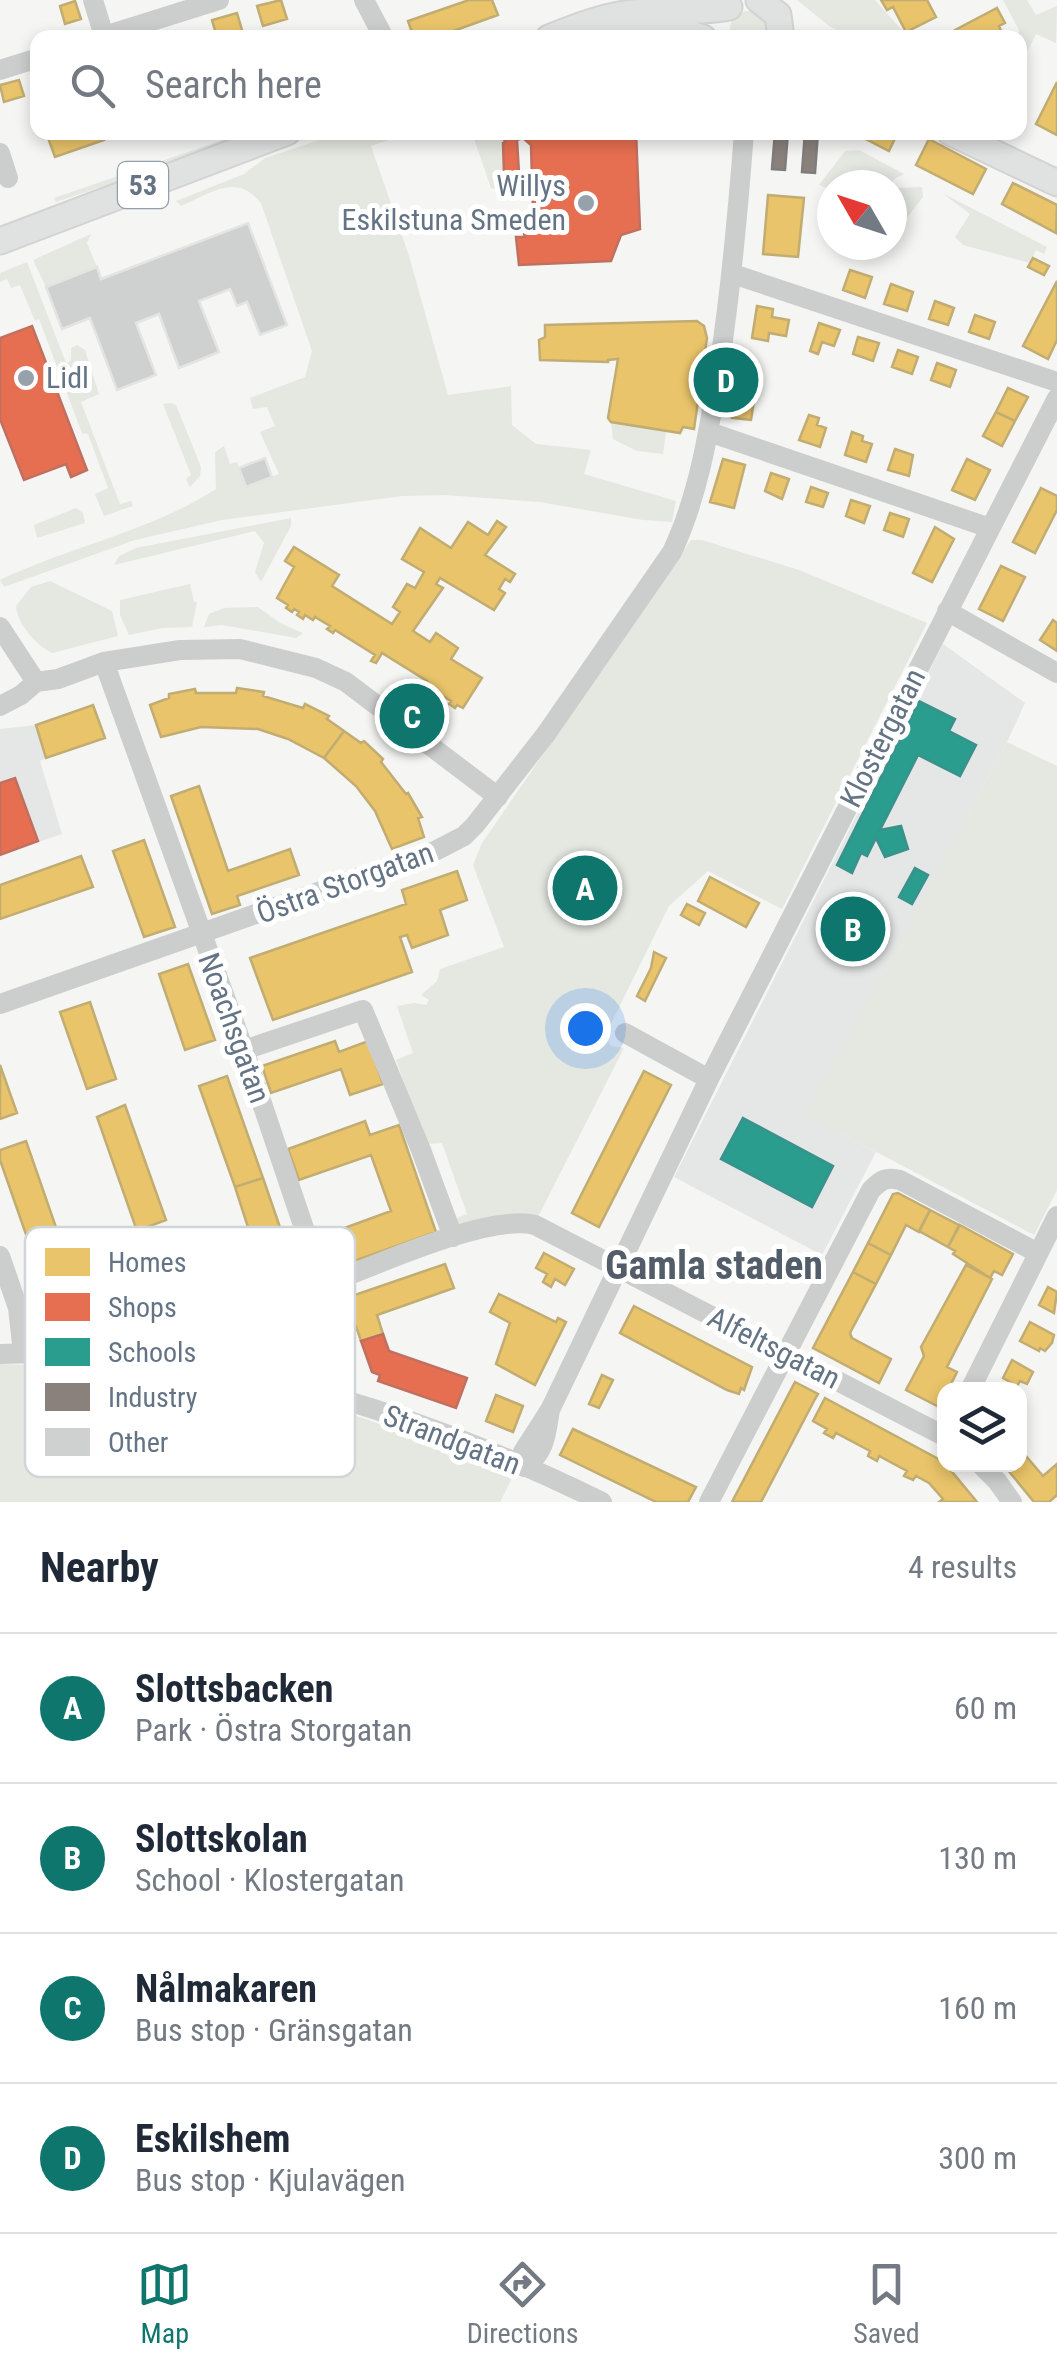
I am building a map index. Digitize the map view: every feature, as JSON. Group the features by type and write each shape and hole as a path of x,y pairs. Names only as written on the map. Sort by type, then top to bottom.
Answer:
{"main road":[{"path":"568,30 632,13 699,13 752,2 778,15 784,30"},
{"path":"719,30 720,20 752,2"},
{"path":"653,30 679,30"},
{"name":"53","path":"0,241 266,140"},
{"path":"967,140 1057,182"}],"street":[{"path":"93,0 99,30"},
{"path":"123,30 219,0"},
{"path":"364,0 380,30"},
{"path":"0,70 30,61"},
{"name":"Östra Storgatan","path":"0,1004 452,844 475,826 546,734 672,552 681,533 709,432 733,274 743,140"},
{"path":"0,153 8,178"},
{"path":"733,274 1057,382"},
{"name":"Klostergatan","path":"524,1466 537,1459 543,1447 550,1410 709,1078 1057,398"},
{"path":"709,432 990,528"},
{"path":"947,611 1057,673"},
{"path":"0,627 36,682"},
{"path":"0,706 36,682 58,679 104,662 208,647 240,648 316,668 370,698 498,797"},
{"name":"Noachsgatan","path":"104,662 304,1227"},
{"path":"244,1050 364,1010 453,1237"},
{"path":"625,1033 709,1078"},
{"path":"709,1502 880,1180 900,1180 1038,1253"},
{"path":"974,1382 1057,1216"},
{"name":"Alfeltsgatan","path":"355,1273 453,1237 521,1222 536,1225 937,1432"},
{"path":"0,1256 18,1308 23,1353"},
{"name":"Strandgatan","path":"0,1354 23,1353"},
{"name":"Strandgatan","path":"355,1404 440,1432 602,1502"},
{"path":"988,1472 1012,1502"}],"shaded area":[{"path":"797,0 875,0 902,30 837,30"},
{"path":"1003,0 1027,0 1036,15 1057,6 1056,43 1036,34 1027,52 1027,30 1019,30"},
{"path":"753,11 766,18 768,30 730,30 732,19"},
{"path":"223,140 242,140 56,202 54,198"},
{"path":"320,140 388,140 371,146 409,256 448,395 511,386 512,425 536,444 591,450 584,474 676,501 672,522 540,502 402,496 222,520 135,540 4,587 0,580 164,517 216,489 215,452 224,446 230,464 237,462 246,487 279,474 260,432 275,426 267,407 253,409 250,398 305,377 312,351 261,203 252,194 233,187 213,191 181,206 176,201 244,174 265,158"},
{"path":"474,140 504,140 504,174 498,179 500,188 509,191 491,188"},
{"path":"859,150 896,170 830,170 845,151"},
{"path":"922,187 923,197 907,218 907,188"},
{"path":"942,193 1047,247 1044,254 1036,250 1030,263 963,245 955,237 970,214"},
{"path":"91,234 87,243 97,267 46,287 33,260"},
{"path":"27,262 66,363 71,361 71,348 77,345 85,350 99,394 81,402 120,504 131,501 133,506 104,516 95,494 108,488 88,434 82,433 39,319 35,321 20,285 11,288 7,279 0,282 0,273"},
{"path":"163,404 176,405 201,467 200,476 190,487 186,479 191,475"},
{"path":"611,422 666,432 663,454 637,451 613,439"},
{"path":"76,508 83,513 85,523 37,538 34,525"},
{"path":"291,518 291,526 261,582 255,572 264,543 255,531 114,565 119,556 136,548"},
{"path":"691,540 799,570 927,623 782,909 708,871 669,906 605,1036 611,1046 624,1048 540,1213 536,1217 512,1214 460,1224 452,1220 467,1214 442,1143 426,1144 396,1060 413,1053 397,1006 426,1005 429,1000 421,995 437,981 440,969 504,947 473,865 482,843"},
{"path":"50,581 112,611 118,636 52,653 40,645 24,627 16,606 31,587"},
{"path":"190,584 197,602 192,627 129,635 120,615 120,600"},
{"path":"258,607 303,633 296,638 222,625 204,627 209,614 224,608"},
{"path":"943,644 1025,703 807,1115 876,1152 822,1255 674,1177"},
{"path":"36,725 46,758 40,761 62,834 0,855 0,729"},
{"path":"1007,742 1057,766 1057,1190 1034,1235 806,1115"},
{"path":"0,1364 25,1365 25,1477 355,1477 355,1416 514,1474 500,1502 0,1502"}],"building: Homes":[{"path":"281,0 287,19 263,26 257,6"},
{"path":"469,0 492,0 498,15 456,30 411,30 408,21"},
{"path":"881,0 927,0 936,17 905,30 893,7 887,10"},
{"path":"75,1 81,19 65,24 60,6"},
{"path":"997,8 1005,23 999,26 1001,30 955,30"},
{"path":"237,13 242,30 215,30 212,20"},
{"path":"19,80 24,96 4,102 0,85"},
{"path":"1057,82 1057,135 1036,124"},
{"path":"49,140 104,140 55,157"},
{"path":"868,140 894,140 889,151"},
{"path":"931,140 986,169 973,194 916,165"},
{"path":"1013,183 1057,205 1056,233 1002,204"},
{"path":"768,195 804,198 798,257 763,254"},
{"path":"1033,258 1049,266 1044,275 1028,267"},
{"path":"850,270 872,277 865,298 843,290"},
{"path":"1057,281 1057,340 1048,359 1023,346"},
{"path":"891,284 913,292 907,311 884,304"},
{"path":"935,301 954,308 948,325 929,319"},
{"path":"757,306 773,309 772,317 789,320 786,336 769,333 768,341 752,338"},
{"path":"975,315 995,322 989,339 969,332"},
{"path":"697,321 704,326 707,338 694,429 683,427 680,433 611,422 608,418 618,359 540,360 539,340 545,337 545,325"},
{"path":"819,323 840,330 834,346 822,342 818,354 810,351"},
{"path":"858,337 879,343 873,361 853,354"},
{"path":"898,350 918,357 912,374 892,367"},
{"path":"937,363 956,370 950,387 931,380"},
{"path":"1008,388 1028,397 1015,421 996,412"},
{"path":"736,392 755,395 751,420 732,418"},
{"path":"996,412 1015,421 1002,446 983,436"},
{"path":"809,415 819,418 817,425 826,428 820,447 799,440"},
{"path":"852,432 872,444 866,462 845,455"},
{"path":"895,449 913,455 909,476 888,470"},
{"path":"723,459 745,465 734,508 710,502"},
{"path":"967,459 990,470 975,500 952,490"},
{"path":"771,473 789,479 782,499 765,491"},
{"path":"811,487 828,493 823,507 806,502"},
{"path":"1041,488 1057,496 1057,510 1035,553 1013,542"},
{"path":"851,500 870,506 864,523 846,516"},
{"path":"890,513 909,519 903,537 884,530"},
{"path":"497,521 506,527 485,555 515,574 510,582 505,579 499,589 505,593 494,610 440,578 436,584 443,588 413,631 430,642 436,633 458,648 451,659 482,678 463,708 455,708 437,692 429,692 427,681 382,653 376,663 371,661 375,655 335,630 333,633 327,629 330,626 315,617 313,620 305,615 303,619 277,598 294,567 285,561 294,547 339,575 332,586 392,624 400,612 393,607 407,584 415,588 424,572 402,559 420,528 451,548 468,522 488,535"},
{"path":"935,527 954,539 932,582 913,573"},
{"path":"1001,566 1025,577 1003,621 979,609"},
{"path":"1053,620 1057,623 1057,651 1040,640"},
{"path":"237,688 264,692 263,696 303,708 305,704 329,716 327,719 344,731 324,758 258,729 201,727 161,737 150,705 169,698 169,694 195,689 196,693 236,693"},
{"path":"93,705 105,738 46,758 36,725"},
{"path":"344,731 361,743 364,741 383,759 381,762 408,793 422,817 418,818 424,837 392,849 375,811 356,786 324,758"},
{"path":"199,786 228,871 290,849 299,875 237,896 240,905 212,914 171,796"},
{"path":"144,840 175,927 144,937 113,851"},
{"path":"81,856 93,887 0,919 0,885"},
{"path":"457,871 467,900 440,910 448,935 412,948 407,935 400,937 412,972 273,1020 250,958 406,904 402,890"},
{"path":"710,877 759,903 746,927 698,901"},
{"path":"687,904 705,913 699,925 681,915"},
{"path":"654,952 666,958 645,1001 637,996"},
{"path":"188,964 215,1040 185,1050 159,974"},
{"path":"90,1002 116,1079 87,1089 60,1012"},
{"path":"335,1041 339,1052 368,1041 383,1084 350,1095 341,1069 271,1093 262,1066"},
{"path":"0,1065 17,1113 0,1119"},
{"path":"644,1071 671,1085 599,1227 572,1213"},
{"path":"227,1076 263,1178 235,1187 199,1086"},
{"path":"125,1105 166,1220 136,1227 97,1117"},
{"path":"365,1121 370,1135 399,1125 436,1232 355,1261 355,1227 347,1227 391,1211 371,1155 299,1180 288,1149"},
{"path":"26,1141 56,1227 25,1227 25,1232 0,1150"},
{"path":"263,1178 280,1227 248,1227 235,1187"},
{"path":"893,1194 930,1210 919,1232 906,1225 891,1255 868,1243"},
{"path":"930,1210 959,1225 948,1247 919,1231"},
{"path":"960,1225 1013,1254 1002,1275 994,1271 990,1278 953,1254 955,1251 948,1247"},
{"path":"868,1243 891,1255 876,1284 853,1272"},
{"path":"544,1253 574,1269 565,1285 555,1279 551,1287 543,1282 547,1274 536,1268"},
{"path":"445,1264 454,1288 377,1315 383,1334 361,1341 355,1324 355,1295"},
{"path":"966,1265 992,1279 947,1367 957,1372 952,1382 937,1382 937,1406 906,1390 924,1356 921,1347"},
{"path":"853,1272 876,1284 850,1333 852,1338 891,1359 879,1383 813,1348"},
{"path":"1048,1287 1057,1292 1054,1313 1039,1305"},
{"path":"499,1294 556,1322 558,1318 566,1322 535,1385 496,1364 510,1323 490,1312"},
{"path":"634,1306 752,1367 744,1390 741,1388 739,1394 727,1390 620,1333"},
{"path":"1030,1322 1054,1335 1045,1351 1020,1341"},
{"path":"1012,1360 1033,1372 1027,1384 1003,1378"},
{"path":"602,1375 613,1380 599,1408 589,1404"},
{"path":"795,1382 818,1394 761,1502 732,1502"},
{"path":"496,1395 523,1406 513,1432 486,1421"},
{"path":"825,1398 937,1458 937,1472 952,1472 977,1502 939,1502 943,1499 929,1483 916,1476 913,1480 904,1476 907,1471 879,1456 877,1461 868,1456 870,1451 836,1433 833,1438 813,1421"},
{"path":"573,1429 696,1487 688,1502 656,1502 560,1455"},
{"path":"1027,1457 1043,1476 1057,1464 1057,1495 1049,1502 1034,1502 1010,1472 1027,1472"}],"building: Shops":[{"name":"Willys Eskilstuna Smeden","path":"517,140 519,173 504,174 505,142"},
{"name":"Willys Eskilstuna Smeden","path":"525,140 636,140 640,229 621,235 611,261 519,265 516,237 525,237 523,230 533,213 531,145"},
{"name":"Lidl","path":"32,326 87,470 71,477 66,464 24,480 0,419 0,338"},
{"path":"15,778 38,841 0,855 0,783"},
{"path":"383,1334 389,1351 467,1378 456,1408 378,1381 380,1375 372,1372 361,1341"}],"building: Schools":[{"path":"919,701 955,719 949,731 976,745 960,776 918,755 880,830 901,826 908,849 885,857 876,838 867,856 861,853 852,873 837,865"},
{"path":"915,868 928,875 912,904 899,897"},
{"path":"743,1118 833,1166 812,1207 721,1159"}],"building: Industry":[{"path":"774,140 787,140 785,170 772,169"},
{"path":"804,140 817,140 815,173 802,172"}],"building: Other":[{"path":"248,223 287,325 260,335 247,302 237,306 230,289 199,301 219,352 179,368 159,314 136,323 156,375 117,390 90,318 62,329 46,287 97,267 101,279"},
{"path":"265,458 272,477 246,487 239,468"}],"place":[{"name":"Willys Eskilstuna Smeden","path":"586,203"},
{"name":"Lidl","path":"26,378"},
{"name":"Eskilshem","path":"726,380"},
{"name":"Nålmakaren","path":"412,716"},
{"name":"Slottsbacken","path":"585,888"},
{"name":"Slottskolan","path":"853,929"}],"district":[{"name":"Gamla staden","path":"714,1265"}]}
